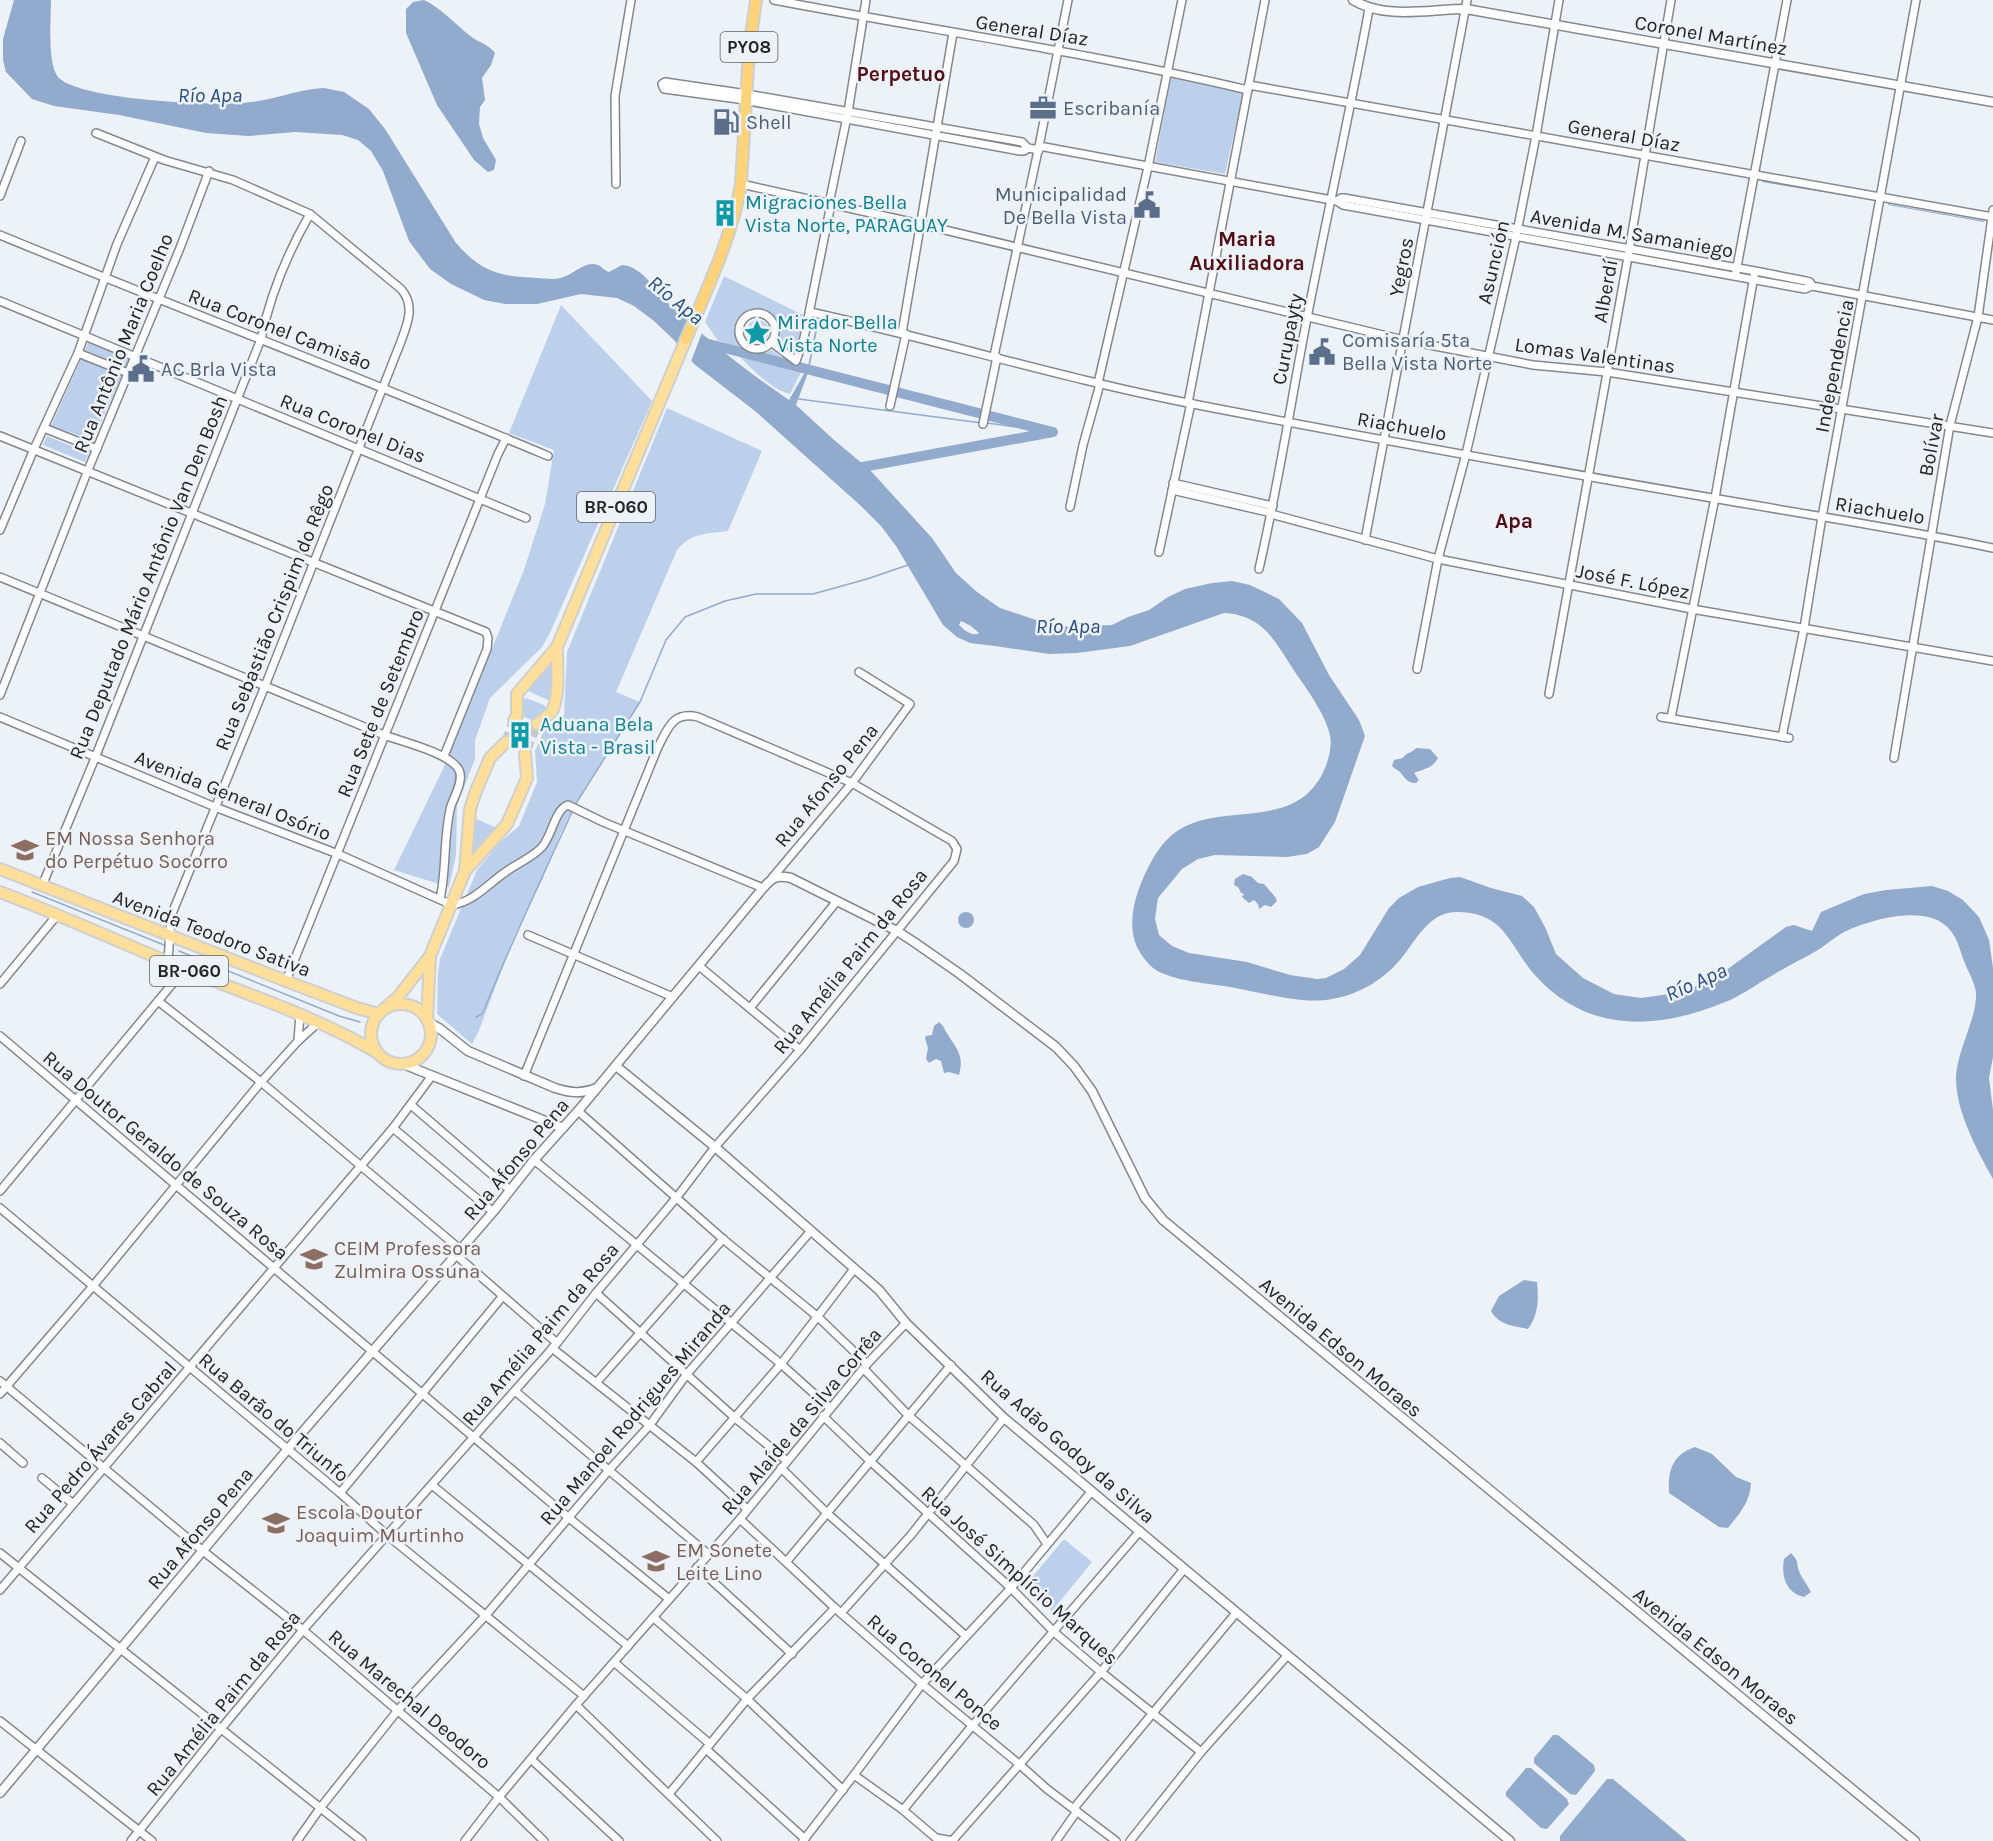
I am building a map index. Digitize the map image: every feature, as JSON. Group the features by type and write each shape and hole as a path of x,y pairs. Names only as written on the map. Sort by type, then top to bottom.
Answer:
{"highway":[{"name":"PY08","path":"686,339 739,200 750,42 756,0"}],"main road":[{"name":"BR-060","path":"557,647 556,700 548,716 536,727 515,718 517,694 557,647 686,339"},
{"path":"376,1052 371,1029 381,1011 398,997 430,956 465,872 470,809 486,764 505,743 526,751 527,778 507,824 465,872"},
{"name":"Avenida Teodoro Sativa","path":"0,869 357,1008 381,1011"},
{"name":"Avenida Teodoro Sativa","path":"0,892 58,914 186,970 319,1022 348,1035 376,1052"},
{"path":"403,1064 418,1059 428,1046 430,1038 428,1021 430,956"},
{"name":"BR-060","path":"381,1011 392,1005 408,1005 423,1013 428,1021"},
{"name":"BR-060","path":"376,1052 388,1061 403,1064"}],"street":[{"path":"616,184 615,96 631,0"},
{"name":"General Díaz","path":"774,0 1059,50 1248,87 1536,136 1881,201 1992,218"},
{"path":"771,342 796,362 815,313 830,204 848,115 866,0"},
{"path":"983,424 1068,0"},
{"path":"1070,507 1148,167 1182,0"},
{"path":"1158,552 1190,403 1265,0"},
{"name":"Coronel Martínez","path":"1353,0 1369,9 1406,12 1466,4 1554,24 1993,102"},
{"name":"Asunción","path":"1417,669 1438,559 1466,454 1517,233 1559,0"},
{"name":"Alberdí","path":"1549,694 1570,586 1671,0"},
{"path":"1735,276 1787,0"},
{"name":"Independencia","path":"1661,717 1786,738 1822,517 1917,0"},
{"name":"Yegros","path":"1365,540 1446,120 1466,4"},
{"name":"Curupayty","path":"1259,569 1272,511 1307,317 1335,201 1369,9"},
{"path":"890,406 953,33"},
{"path":"665,82 746,97 664,89 661,86 665,82"},
{"name":"Avenida M. Samaniego","path":"746,97 937,131 1020,151 1039,148 1335,201 1344,198 1427,217 1628,253 1754,280 1805,289 1812,286 1993,320"},
{"path":"96,133 155,157 209,171 310,214"},
{"path":"0,196 21,141"},
{"path":"0,530 78,353 126,220 155,157"},
{"name":"Rua Antônio Maria Coelho","path":"0,695 209,171"},
{"name":"Lomas Valentinas","path":"741,184 920,224 1404,340 1533,365 1607,372 1993,433"},
{"name":"Rua Sebastião Crispim do Rêgo","path":"168,962 171,916 314,563 400,345 411,310 407,296 400,289 310,214"},
{"name":"Rua Deputado Mário Antônio Van Den Bosh","path":"42,886 261,339 283,271 310,214"},
{"name":"Bolívar","path":"1894,758 1950,425 1978,317 1992,218"},
{"name":"Rua Coronel Camisão","path":"0,235 382,387 548,456"},
{"name":"Avenida M. Samaniego","path":"1628,253 1806,280 1812,286"},
{"path":"1671,718 1715,498 1755,271"},
{"name":"Rua Coronel Dias","path":"0,301 526,518"},
{"path":"754,313 766,316 773,325 774,337 771,342 761,348 750,348 745,345 739,335 744,319 754,313"},
{"name":"Riachuelo","path":"815,313 1190,403 1993,548"},
{"path":"78,353 128,373"},
{"path":"44,428 97,449"},
{"path":"0,436 486,632 487,649 444,756"},
{"name":"Rua Sete de Setembro","path":"286,981 506,438"},
{"name":"José F. López","path":"1173,486 1272,511 1365,540 1438,559 1692,609 1993,661"},
{"path":"0,577 384,735 444,756 459,770 460,774 450,813 446,869 440,899"},
{"name":"Rua Afonso Pena","path":"0,1793 287,1450 493,1212 534,1160 578,1111 852,783 910,704 859,672"},
{"path":"524,1076 658,747 673,721 688,714 698,717 852,783"},
{"name":"Avenida General Osório","path":"0,717 95,758 338,855 452,905"},
{"name":"Rua Amélia Paim da Rosa","path":"131,1841 303,1630 555,1345 677,1197 715,1147 800,1050 954,861 957,849 952,841 852,783"},
{"path":"452,905 462,903 538,851 551,833 560,809 570,805 625,832 763,888"},
{"name":"Avenida Edson Moraes","path":"772,878 782,876 791,878 897,931 960,974 1056,1047 1074,1066 1092,1091 1144,1198 1163,1220 1915,1841"},
{"path":"750,1008 837,901"},
{"path":"0,984 58,914"},
{"path":"528,935 672,997"},
{"path":"168,962 173,983"},
{"path":"699,966 800,1050"},
{"path":"0,1191 186,970"},
{"path":"158,1001 261,1082 359,1166 458,1252 502,1297 555,1345 649,1426 696,1462 747,1509"},
{"path":"298,1041 300,1014"},
{"path":"428,1021 468,1051 524,1076 567,1092 579,1093 597,1088"},
{"path":"0,1394 93,1286 261,1082 298,1041 319,1022"},
{"name":"Rua Doutor Geraldo de Souza Rosa","path":"0,1036 569,1518 669,1599"},
{"path":"403,1064 563,1128"},
{"name":"Rua Adão Godoy da Silva","path":"616,1065 715,1147 879,1290 906,1323 1004,1418 1510,1841"},
{"name":"Rua Pedro Ávares Cabral","path":"0,1590 393,1128 431,1077"},
{"path":"411,1105 510,1190"},
{"path":"578,1111 723,1239 818,1317 908,1415 1034,1526 1047,1544"},
{"path":"393,1128 493,1212"},
{"path":"534,1160 638,1244 830,1408"},
{"name":"Rua Barão do Triunfo","path":"0,1208 387,1535 584,1696"},
{"name":"Rua Manoel Rodrigues Miranda","path":"297,1841 321,1806 398,1710 530,1565 649,1426 687,1374 810,1232"},
{"path":"597,1382 723,1239"},
{"path":"696,1462 781,1364 854,1269"},
{"path":"596,1293 734,1417 787,1461"},
{"path":"340,1494 502,1297"},
{"name":"Rua Alaíde da Silva Corrêa","path":"465,1841 576,1705 740,1519 830,1408 906,1323"},
{"path":"787,1561 951,1365"},
{"name":"Rua Marechal Deodoro","path":"0,1381 398,1710 499,1797 544,1841"},
{"path":"515,1391 708,1554"},
{"name":"Rua José Simplício Marques","path":"824,1416 870,1461 1011,1588 1054,1632 1201,1752"},
{"path":"669,1794 747,1699 885,1563 1004,1418"},
{"path":"0,1443 23,1463"},
{"path":"781,1468 828,1514 966,1636"},
{"path":"42,1478 72,1503"},
{"path":"432,1485 628,1646"},
{"path":"615,1663 708,1746 804,1840 922,1683 1011,1588 1091,1492"},
{"name":"Rua Coronel Ponce","path":"740,1519 838,1611 972,1726 1047,1789 1116,1841"},
{"path":"903,1810 1140,1531"},
{"path":"0,1553 220,1730 321,1806 362,1841"},
{"path":"697,1567 792,1654"},
{"path":"854,1775 903,1810 936,1838 954,1840 1101,1672 1184,1569"},
{"path":"1056,1841 1076,1810 1152,1713 1236,1613"},
{"path":"654,1617 747,1699 843,1790"},
{"path":"1130,1841 1201,1752 1287,1656"},
{"path":"576,1705 717,1841"},
{"path":"0,1721 152,1841"},
{"path":"532,1760 619,1841"}],"shaded area":[{"path":"14,0 51,0 52,62 58,77 71,85 119,96 210,103 259,101 324,88 344,92 369,109 385,129 456,243 482,266 501,274 551,279 565,277 583,266 593,264 609,272 622,265 636,269 667,302 711,341 789,400 808,367 817,321 819,321 809,370 796,405 870,470 932,538 956,573 1000,608 1051,625 1072,627 1112,625 1149,610 1185,589 1212,583 1232,581 1250,585 1279,599 1302,623 1329,675 1359,720 1365,736 1335,822 1319,847 1307,854 1287,857 1215,855 1198,859 1182,869 1158,898 1155,919 1159,935 1172,946 1189,953 1247,962 1290,975 1326,978 1344,969 1360,955 1389,908 1399,898 1418,887 1460,877 1522,896 1534,907 1556,954 1583,978 1614,994 1641,998 1676,993 1711,981 1786,927 1794,925 1812,931 1821,912 1864,894 1932,886 1948,891 1963,900 1979,917 1989,940 1993,968 1993,1057 1989,1078 1993,1110 1993,1179 1968,1129 1957,1089 1957,1065 1974,1013 1976,993 1953,934 1941,922 1929,917 1900,916 1857,926 1728,1001 1676,1018 1650,1021 1624,1021 1600,1017 1576,1008 1554,993 1533,973 1504,932 1485,917 1473,913 1447,913 1438,917 1430,922 1400,960 1380,979 1356,992 1330,999 1316,1001 1285,998 1181,979 1161,973 1150,966 1139,950 1134,939 1132,923 1139,889 1149,866 1168,838 1198,821 1271,810 1288,805 1303,797 1316,784 1328,761 1331,742 1320,710 1266,630 1248,618 1224,613 1130,646 1049,654 970,643 957,637 943,625 896,546 881,526 755,411 694,364 674,340 634,306 617,298 581,294 537,304 505,304 484,300 451,284 430,269 409,241 383,171 371,151 358,140 342,135 295,132 249,136 206,133 119,115 54,106 32,99 6,72 3,60 3,39","holes":["961,621 979,633 971,634 959,625"]},
{"path":"424,0 476,40 490,47 495,53 491,65 482,78 485,100 480,107 479,124 483,138 496,160 494,170 488,172 474,160 437,105 406,33 406,9 413,2"},
{"path":"1171,78 1243,93 1225,174 1155,162"},
{"path":"943,131 1023,145 1023,147 942,134"},
{"path":"1763,180 1877,201 1762,182"},
{"path":"1888,205 1984,221 1984,222"},
{"path":"1636,253 1726,269 1727,272 1636,256"},
{"path":"724,276 803,315 795,353 778,341 778,326 774,316 766,310 757,308 748,310 740,315 735,324 736,339 745,351 758,354 772,350 798,370 802,370 790,394 773,386 756,373 726,343 718,341 705,322"},
{"path":"561,305 652,401 550,633 542,647 490,698 475,740 475,759 457,805 456,855 449,887 394,870 443,769 524,570 545,504 554,450 509,433"},
{"path":"754,320 762,320 769,327 769,335 762,342 754,342 747,335 747,327"},
{"path":"89,341 130,358 126,367 85,350"},
{"path":"81,359 122,375 93,440 51,426"},
{"path":"667,408 762,451 728,531 694,537 677,550 616,692 640,702 576,802 515,935 472,1044 437,1014 440,959 477,870 500,842 519,826 537,782 535,751 546,726 564,715 567,652"},
{"path":"47,436 89,453 85,462 43,445"},
{"path":"552,660 552,702 523,691"},
{"path":"526,698 544,705 548,710 536,722 520,715 520,700"},
{"path":"1416,748 1430,749 1438,758 1431,766 1414,773 1419,780 1413,783 1392,766 1394,760 1403,758"},
{"path":"472,816 497,828 471,858"},
{"path":"1243,874 1264,884 1277,901 1271,907 1265,905 1259,909 1254,900 1249,903 1242,897 1244,894 1234,885 1235,879"},
{"path":"966,912 972,914 974,920 972,926 966,928 960,926 958,920 960,914"},
{"path":"939,1022 959,1054 961,1067 959,1075 944,1073 941,1061 936,1059 929,1063 926,1059 928,1048 925,1038 932,1035 934,1026"},
{"path":"1524,1280 1537,1282 1538,1289 1536,1313 1528,1329 1502,1322 1491,1311 1499,1296"},
{"path":"1695,1447 1712,1454 1736,1477 1751,1483 1746,1502 1728,1528 1719,1527 1669,1493 1669,1477 1673,1464 1681,1454"},
{"path":"1064,1539 1092,1562 1052,1611 1024,1587"},
{"path":"1791,1553 1811,1592 1804,1597 1789,1588 1784,1577 1784,1559"},
{"path":"1553,1735 1558,1735 1594,1765 1595,1771 1576,1795 1570,1794 1534,1763 1534,1758"},
{"path":"1526,1768 1531,1768 1567,1799 1569,1804 1547,1829 1541,1828 1506,1796 1506,1792"},
{"path":"1607,1779 1613,1779 1687,1841 1560,1841 1560,1836"}],"pier":[{"path":"689,317 703,330 690,364 676,348"}],"waterway":[{"name":"Río Apa","path":"705,343 1053,432 852,469"},
{"path":"799,399 982,423"},
{"name":"Río Apa","path":"987,423 1053,432"},
{"path":"575,805 640,702 666,640 685,617 725,601 756,594 813,594 908,565"},
{"path":"476,1017 482,1014 517,931 573,810"},
{"path":"32,892 164,945"},
{"path":"179,951 339,1016 360,1022"}],"tunnel":[{"path":"506,742 514,721"},
{"path":"526,750 535,729"}],"place":[{"name":"Escribanía","path":"1043,108"},
{"name":"Shell","path":"726,122"},
{"name":"Municipalidad De Bella Vista","path":"1147,205"},
{"name":"Migraciones Bella Vista Norte, PARAGUAY","path":"725,213"},
{"name":"Mirador Bella Vista Norte","path":"757,333"},
{"name":"Comisaría 5ta Bella Vista Norte","path":"1322,352"},
{"name":"AC Brla Vista","path":"141,369"},
{"name":"Aduana Bela Vista - Brasil","path":"520,735"},
{"name":"EM Nossa Senhora do Perpétuo Socorro","path":"25,850"},
{"name":"CEIM Professora Zulmira Ossuna","path":"314,1259"},
{"name":"Escola Doutor Joaquim Murtinho","path":"276,1523"},
{"name":"EM Sonete Leite Lino","path":"656,1561"}],"district":[{"name":"Perpetuo","path":"901,74"},
{"name":"Maria Auxiliadora","path":"1247,251"},
{"name":"Apa","path":"1514,521"}]}
